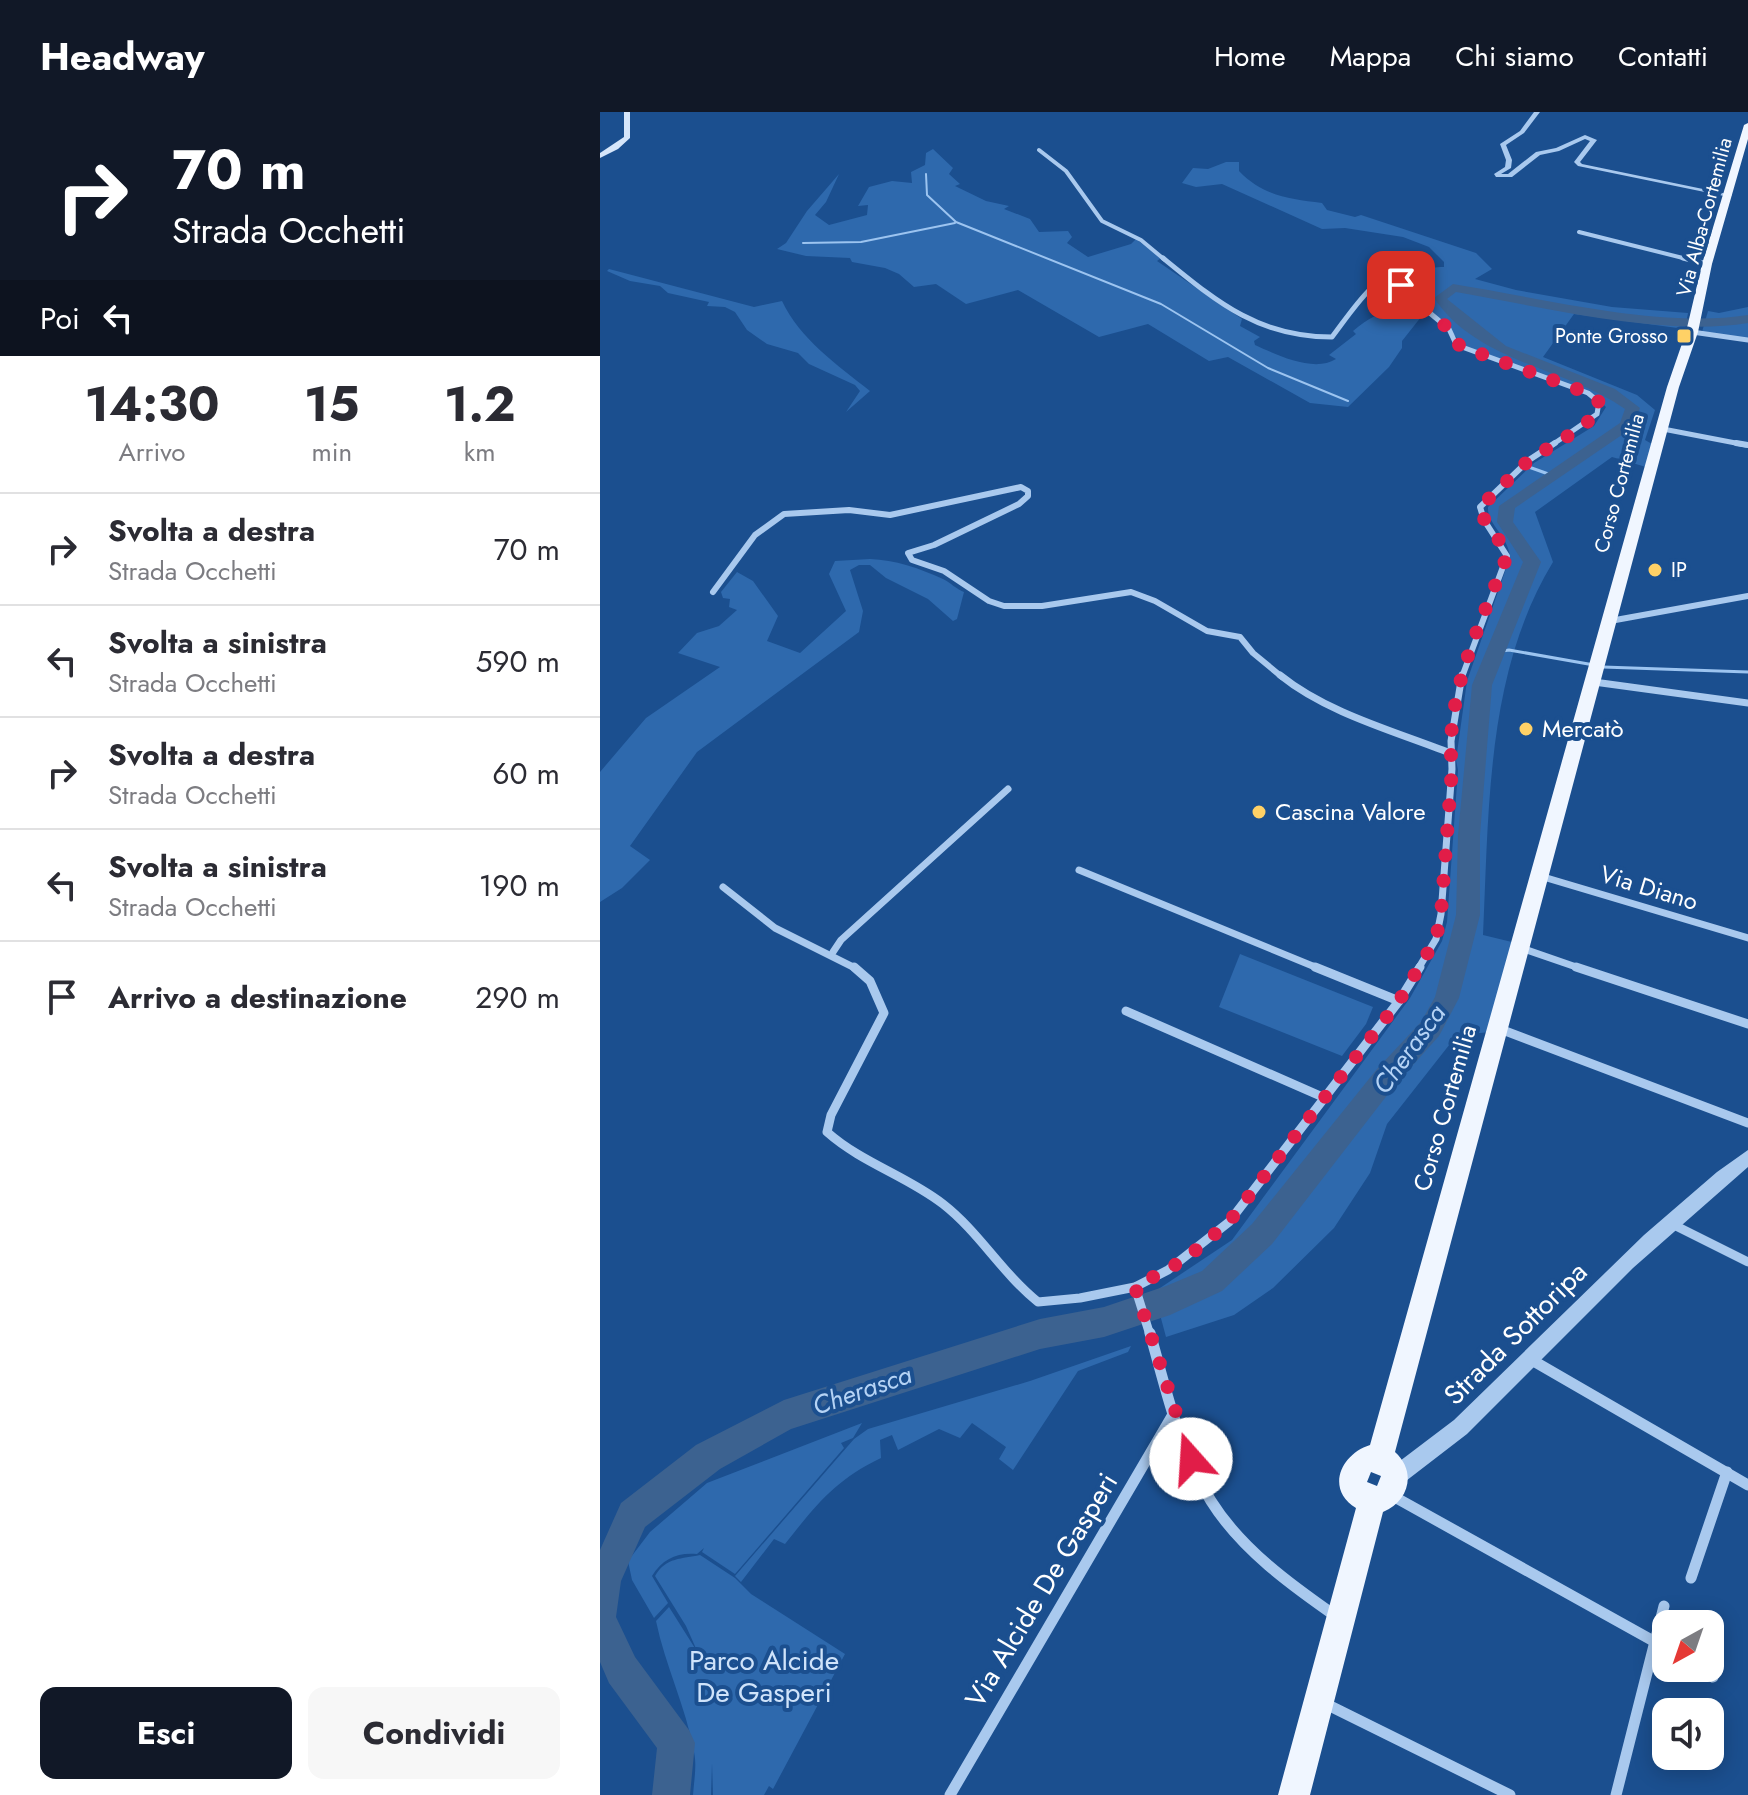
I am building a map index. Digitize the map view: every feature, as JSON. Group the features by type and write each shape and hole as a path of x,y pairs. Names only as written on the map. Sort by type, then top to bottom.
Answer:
{"main road":[{"path":"600,156 627,138 627,112"},
{"name":"Via Alba-Cortemilia","path":"1693,327 1707,264 1748,125"},
{"name":"Corso Cortemilia","path":"1294,1795 1341,1620 1384,1483 1539,875 1673,387 1693,327"}],"street":[{"path":"1537,112 1522,132 1503,144 1509,160 1508,168 1498,176 1510,176 1538,153 1557,150 1578,137 1587,137 1594,141 1577,162 1580,165 1729,195"},
{"path":"723,887 781,932 833,952 876,984 884,1013 831,1115 827,1132 841,1147 923,1189 954,1212 1016,1286 1038,1302 1080,1298 1135,1287 1168,1270 1229,1222 1399,1001 1436,939 1441,914 1452,769 1450,753 1462,673 1507,556 1503,542 1481,515 1480,507 1529,460 1584,426 1600,408 1599,402 1588,393 1462,347 1455,342 1449,329 1401,289 1412,271 1406,267 1399,268 1370,291 1332,337 1308,337 1263,328 1206,293 1141,240 1102,221 1066,171 1039,150"},
{"path":"1579,232 1707,264"},
{"path":"1693,327 1748,340"},
{"path":"1663,429 1748,445"},
{"path":"713,592 755,535 784,514 849,510 890,515 1021,487 1028,491 1028,496 1019,504 934,545 908,553 912,560 944,571 989,601 1004,606 1042,606 1131,592 1155,601 1207,631 1240,637 1253,653 1295,687 1330,705 1450,753"},
{"path":"1610,621 1748,596"},
{"path":"1598,666 1748,703"},
{"path":"833,952 841,940 1008,789"},
{"path":"1079,870 1399,1001"},
{"name":"Via Diano","path":"1539,875 1748,938"},
{"path":"1521,948 1748,1024"},
{"path":"1126,1011 1325,1098"},
{"path":"1499,1029 1748,1123"},
{"name":"Strada Sottoripa","path":"1384,1483 1452,1436 1670,1222 1748,1157"},
{"path":"1670,1222 1748,1262"},
{"path":"1135,1287 1191,1459 1211,1500 1286,1581 1341,1620"},
{"path":"1529,1358 1748,1485"},
{"name":"Via Alcide De Gasperi","path":"950,1795 1175,1411"},
{"path":"1691,1578 1727,1472"},
{"path":"1384,1483 1424,1516 1652,1639"},
{"path":"1663,1610 1664,1606"},
{"path":"1616,1795 1652,1648"},
{"path":"1319,1701 1510,1795"}],"green space":[{"path":"933,149 953,168 949,174 960,184 955,186 986,201 1009,206 1004,209 1030,219 1039,232 1068,231 1072,237 1067,243 1088,257 1131,244 1136,239 1161,258 1157,261 1242,319 1240,326 1260,337 1254,341 1255,345 1284,358 1327,363 1336,359 1329,355 1356,334 1353,331 1378,315 1392,312 1421,317 1402,341 1402,348 1389,367 1348,407 1310,403 1228,357 1209,361 1148,324 1099,337 1018,290 966,304 936,284 914,287 899,274 885,268 852,262 850,258 806,256 777,249 786,243 807,211 839,174 826,202 815,215 829,225 867,215 868,205 858,206 869,187 892,181 912,183 911,172 925,165 926,153"},
{"path":"1226,162 1239,162 1239,171 1248,179 1277,195 1322,203 1327,210 1355,217 1361,215 1476,253 1492,269 1475,279 1516,290 1612,307 1688,313 1685,329 1574,314 1543,357 1637,395 1655,410 1645,440 1652,444 1646,467 1612,457 1535,512 1553,562 1531,604 1515,649 1495,743 1483,935 1516,943 1491,1032 1457,1035 1387,1124 1370,1173 1334,1228 1273,1288 1234,1315 1166,1337 1154,1292 1232,1240 1410,998 1442,941 1447,922 1458,770 1456,760 1467,681 1510,557 1488,507 1534,463 1594,426 1606,407 1590,392 1466,347 1408,286 1423,271 1444,267 1444,262 1429,247 1403,237 1345,228 1322,229 1222,184 1196,187 1182,183 1193,168 1208,169"},
{"path":"609,269 754,307 782,301 809,339 870,391 846,412 860,391 855,385 809,364 798,353 767,344 747,330 735,312 725,307 707,306 709,302 668,293 660,286 630,281 607,271"},
{"path":"1748,307 1748,339 1702,332 1708,311 1719,313"},
{"path":"870,559 916,568 964,592 957,619 953,621 928,599 886,578 870,565 859,565 850,570 863,611 859,632 697,752 630,846 650,860 622,888 600,902 600,772 646,718 720,667 678,653 697,633 719,626 737,610 729,607 730,599 723,598 721,592 737,572 753,581 778,616 767,641 800,653 846,611 829,574 835,561"},
{"path":"1240,954 1373,1007 1366,1024 1342,1056 1219,1007"},
{"path":"1131,1346 1128,1352 1078,1371 1013,1470 999,1459 1006,1447 972,1423 960,1438 939,1429 898,1450 892,1435 880,1440 881,1458 851,1475 827,1495 785,1544 774,1539 741,1582 735,1576 854,1439 868,1429 1030,1381"},
{"path":"862,1423 853,1438 841,1443 844,1448 735,1574 702,1552 704,1548 697,1554 683,1554 661,1565 652,1576 668,1603 654,1618 632,1580 628,1561 650,1532 707,1483"},
{"name":"Parco Alcide De Gasperi","path":"700,1555 735,1578 751,1594 845,1654 773,1789 769,1786 764,1795 713,1795 712,1763 711,1795 693,1795 694,1752 656,1621 669,1607 698,1653 686,1626 655,1576 669,1562"}],"waterway":[{"path":"926,174 927,195 956,222 1161,304 1268,368 1348,401"},
{"path":"803,243 861,242 955,223"},
{"name":"Cherasca","path":"600,1613 604,1580 633,1515 708,1457 784,1416 1040,1334 1104,1322 1170,1300 1212,1281 1262,1234 1386,1077 1430,1029 1447,998 1468,915 1469,835 1482,685 1532,562 1505,522 1507,506 1627,425 1633,408 1610,392 1501,349 1447,308 1440,298 1453,288 1650,320 1718,324 1748,319"},
{"path":"1526,466 1554,476"},
{"path":"1496,652 1509,650 1594,665"},
{"path":"1603,667 1748,672"},
{"name":"Cherasca","path":"600,1622 622,1670 676,1743 671,1795"}],"place":[{"name":"Ponte Grosso","path":"1684,336"},
{"name":"IP","path":"1655,570"},
{"name":"Mercatò","path":"1526,729"},
{"name":"Cascina Valore","path":"1259,812"}],"route":[{"path":"1191,1459 1135,1287 1184,1260 1229,1222 1399,1001 1436,939 1441,914 1452,769 1450,753 1462,673 1507,556 1503,542 1481,515 1480,507 1529,460 1584,426 1600,408 1599,402 1588,393 1462,347 1455,342 1449,329 1419,306 1401,289 1401,285"}]}
